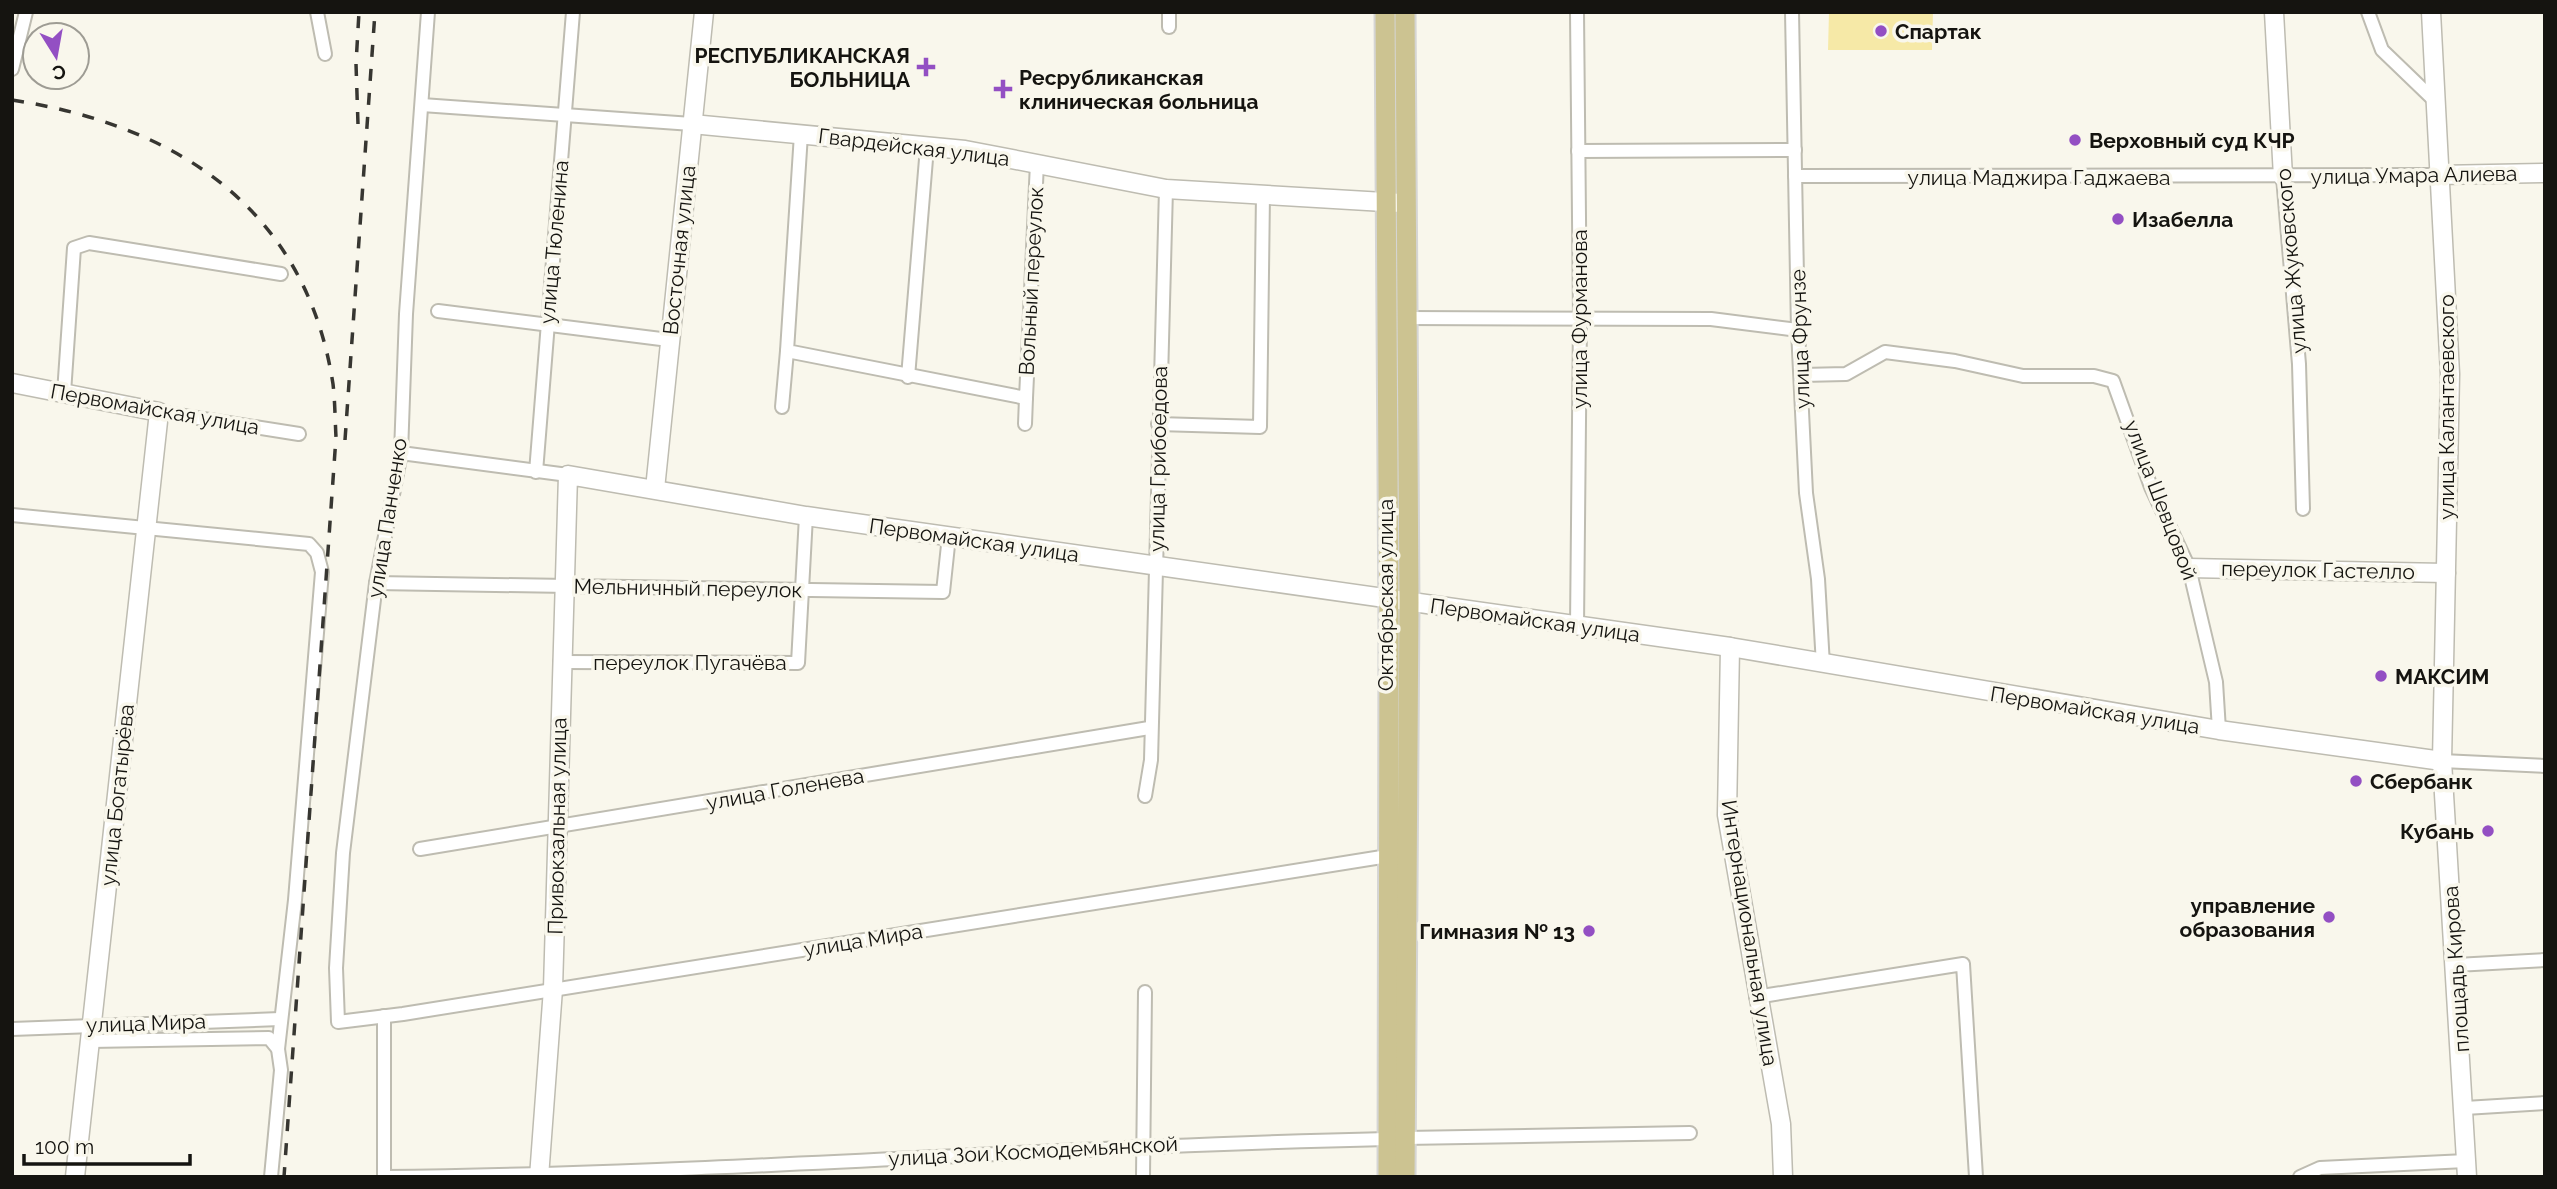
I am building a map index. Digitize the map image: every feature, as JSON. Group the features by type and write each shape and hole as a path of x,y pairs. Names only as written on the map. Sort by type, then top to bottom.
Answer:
{"main road":[{"name":"Октябрьская улица","path":"1385,12 1395,203 1406,318 1409,602 1396,1138 1388,1177"},
{"name":"Октябрьская улица","path":"1405,12 1395,203 1388,856 1396,1138 1405,1177"}],"street":[{"path":"13,69 26,12"},
{"path":"317,12 325,54"},
{"name":"улица Панченко","path":"338,1022 336,968 343,853 376,583 401,453 406,314 428,12"},
{"name":"улица Тюленина","path":"536,471 573,12"},
{"name":"Восточная улица","path":"655,489 704,12"},
{"path":"1169,12 1169,27"},
{"name":"улица Фурманова","path":"1577,12 1580,318 1577,626"},
{"name":"улица Фрунзе","path":"1792,12 1798,330 1806,493 1818,579 1824,665"},
{"name":"улица Жуковского","path":"2274,12 2283,177 2299,364 2304,509"},
{"path":"2368,12 2382,50 2435,101"},
{"name":"улица Калантаевского","path":"2431,12 2450,374 2442,761"},
{"name":"Гвардейская улица","path":"422,105 566,113 801,134 927,147 1037,163 1166,189 1395,203"},
{"path":"782,407 801,134"},
{"path":"908,377 927,147"},
{"path":"1578,151 1795,150"},
{"name":"Вольный переулок","path":"1025,425 1037,163"},
{"name":"улица Умара Алиева","path":"2283,177 2545,173"},
{"name":"улица Маджира Гаджаева","path":"1795,176 2283,177"},
{"name":"улица Грибоедова","path":"1145,796 1151,760 1149,728 1166,189"},
{"path":"1158,424 1260,427 1263,194"},
{"path":"64,393 74,248 89,243 281,274"},
{"path":"438,311 547,327 669,340"},
{"path":"1406,318 1711,319 1798,330"},
{"name":"Вольный переулок","path":"787,351 908,377 1026,398"},
{"name":"улица Шевцовой","path":"1802,375 1846,374 1885,352 1955,361 2023,376 2094,376 2113,380 2151,487 2189,568 2216,682 2219,730"},
{"name":"Первомайская улица","path":"12,383 159,412 299,434"},
{"name":"улица Богатырёва","path":"75,1177 159,412"},
{"name":"Первомайская улица","path":"401,453 568,475 806,516 1730,647 2219,730 2442,761 2545,766"},
{"name":"Привокзальная улица","path":"539,1176 553,989 560,662 568,475"},
{"path":"12,514 309,544 317,553 322,572 295,900 280,1019 278,1049 281,1070 271,1177"},
{"name":"переулок Пугачёва","path":"560,662 798,663 806,516"},
{"name":"Мельничный переулок","path":"376,583 943,592 949,536"},
{"name":"переулок Гастелло","path":"2189,568 2446,573"},
{"name":"Интернациональная улица","path":"1730,647 1727,815 1756,997 1781,1124 1783,1177"},
{"name":"улица Голенева","path":"420,849 1149,728"},
{"name":"площадь Кирова","path":"2442,761 2467,1169"},
{"name":"улица Мира","path":"338,1022 1388,856"},
{"path":"2456,965 2545,960"},
{"path":"1756,997 1963,964 1976,1177"},
{"path":"1143,1177 1145,992"},
{"path":"384,1016 384,1177"},
{"name":"улица Мира","path":"12,1029 91,1033 280,1019"},
{"path":"91,1033 268,1038 278,1049"},
{"path":"2465,1108 2545,1103"},
{"name":"улица Зои Космодемьянской","path":"384,1177 636,1174 1143,1145 1690,1133"},
{"path":"2300,1177 2320,1168 2467,1169"}],"shaded area":[{"name":"Спартак","path":"1829,12 1933,12 1932,50 1828,50"}],"railway":[{"path":"358,124 356,64 359,12"},
{"path":"345,440 375,12"},
{"path":"12,100 72,112 128,130 179,155 224,186 263,224 295,269 318,323 333,384 336,437 284,1177"}],"place":[{"name":"Спартак","path":"1881,31"},
{"name":"РЕСПУБЛИКАНСКАЯ БОЛЬНИЦА","path":"926,67"},
{"name":"Ресрубликанская клиническая больница","path":"1003,89"},
{"name":"Верховный суд КЧР","path":"2075,140"},
{"name":"Изабелла","path":"2118,219"},
{"name":"МАКСИМ","path":"2381,676"},
{"name":"Сбербанк","path":"2356,781"},
{"name":"Кубань","path":"2488,831"},
{"name":"управление образования","path":"2329,917"},
{"name":"Гимназия № 13","path":"1589,931"}]}
